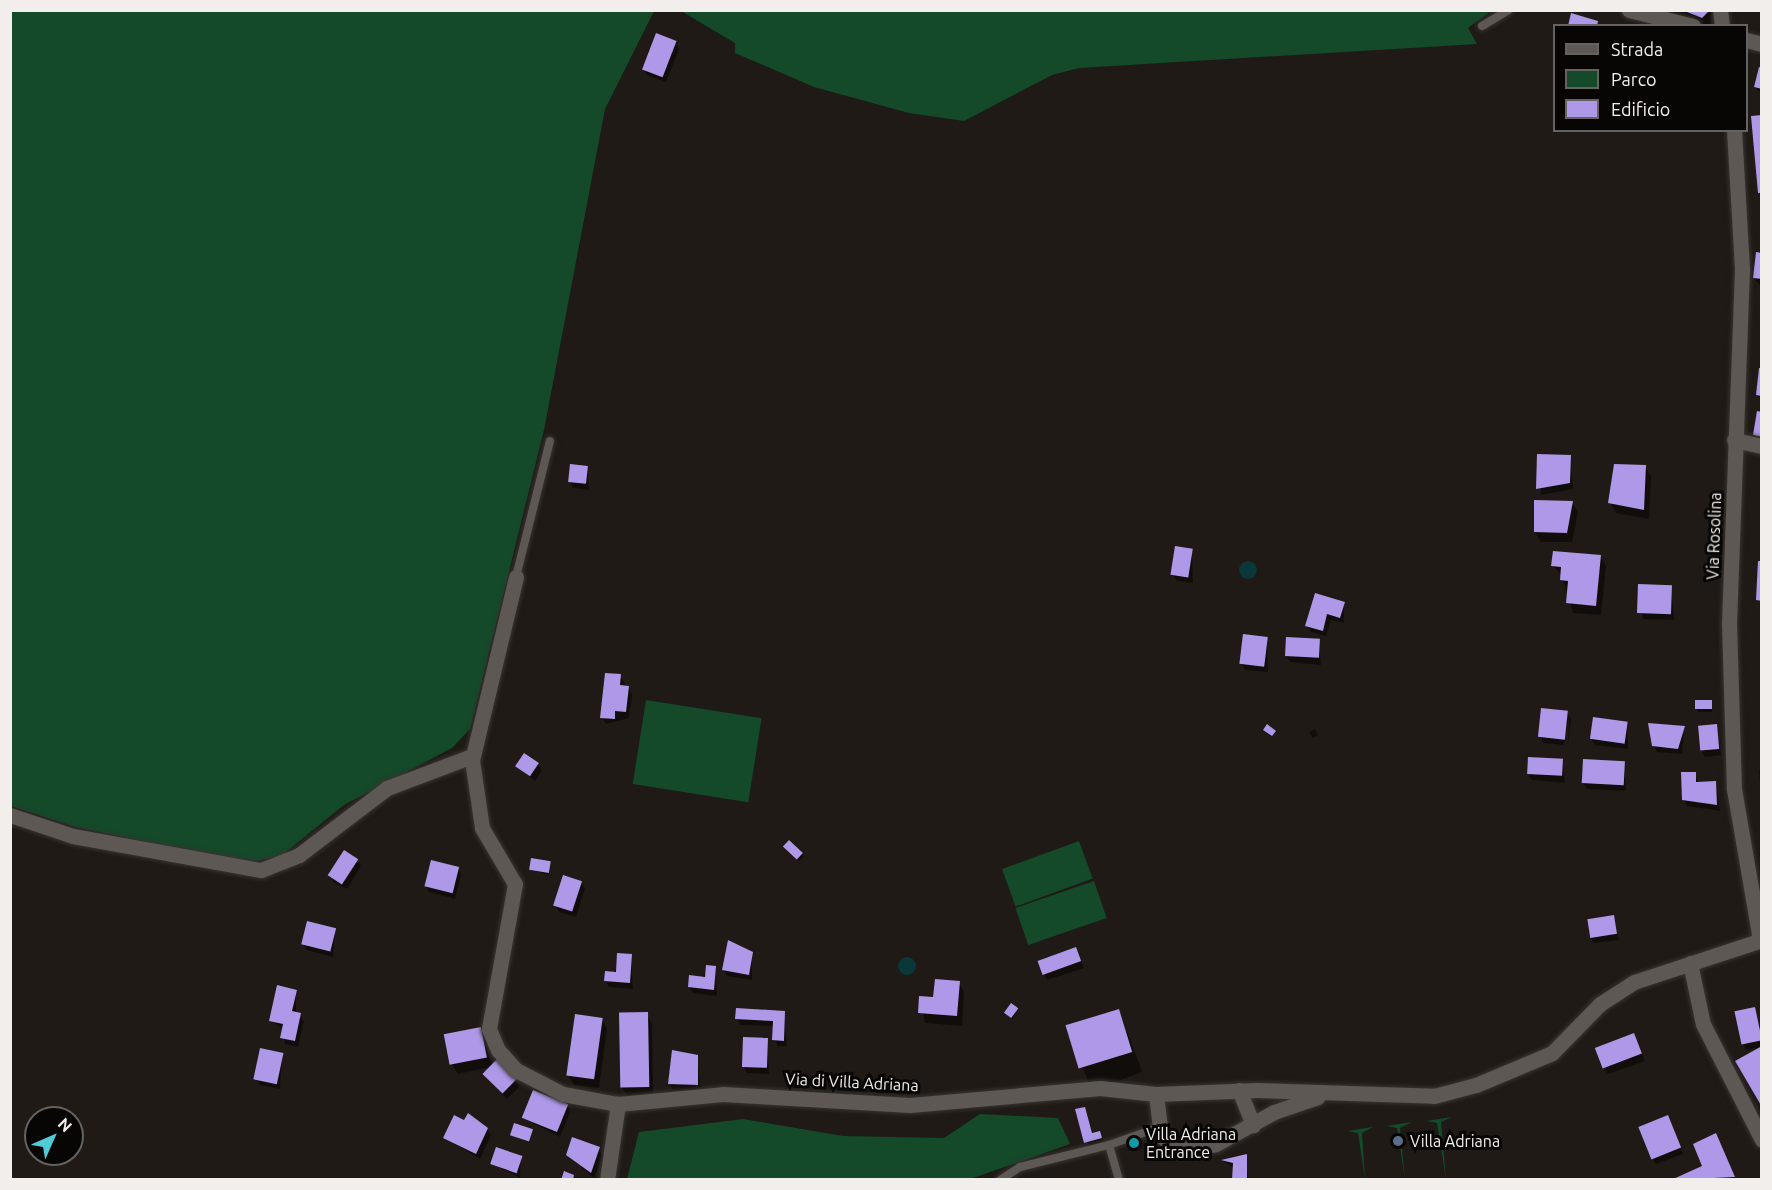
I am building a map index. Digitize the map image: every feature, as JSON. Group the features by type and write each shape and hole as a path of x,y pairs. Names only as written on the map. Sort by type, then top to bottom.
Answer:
{"street":[{"path":"1629,10 1685,24"},
{"name":"Via Rosolina","path":"1734,132 1742,269 1729,622 1734,789 1761,940"},
{"path":"1734,440 1761,446"},
{"path":"10,815 73,837 261,870 299,855 382,790 472,756 516,577"},
{"name":"Via di Villa Adriana","path":"472,756 482,828 515,884 505,964 489,1018 492,1041 511,1065 540,1085 618,1104 723,1094 910,1105 1100,1088 1156,1094 1239,1090 1421,1097 1465,1089 1552,1053 1626,985 1761,940"},
{"path":"1690,963 1703,1024 1761,1140"},
{"path":"1239,1090 1253,1125"},
{"path":"1156,1094 1160,1127"},
{"name":"Via di Villa Adriana","path":"1160,1127 1167,1144 1180,1150 1211,1146 1324,1094"},
{"path":"607,1179 618,1104"}],"lane":[{"path":"1482,26 1509,10"},
{"path":"516,577 550,441"},
{"path":"1000,1179 1020,1167 1109,1145 1160,1127"},
{"path":"1109,1145 1115,1179"}],"green space":[{"path":"10,11 654,11 605,109 544,430 470,729 452,748 344,805 281,856 256,861 200,853 76,827 11,806"},
{"path":"681,11 1491,11 1468,28 1477,44 1079,68 1052,75 964,121 909,113 814,87 735,53 735,43"},
{"path":"646,700 762,718 748,802 633,784"},
{"path":"1079,841 1093,879 1016,907 1002,869"},
{"path":"1094,881 1107,918 1028,945 1016,908"},
{"path":"980,1114 1058,1118 1070,1144 970,1179 627,1179 639,1132 743,1119 843,1136 944,1138"},
{"path":"1452,1117 1441,1122 1446,1179 1437,1123 1426,1121"},
{"path":"1412,1122 1400,1128 1405,1179 1397,1128 1386,1126"},
{"path":"1373,1127 1362,1133 1365,1179 1358,1133 1347,1131"}],"water":[{"path":"1248,561 1254,564 1257,570 1254,576 1248,579 1242,576 1239,570 1242,564"},
{"path":"907,957 913,960 916,966 913,972 907,975 901,972 898,966 901,960"}],"building":[{"path":"1682,10 1710,10 1702,18"},
{"path":"1571,13 1598,21 1597,24 1568,24"},
{"path":"656,33 677,41 663,77 642,69"},
{"path":"1759,67 1762,68 1762,89 1754,87"},
{"path":"1762,115 1762,193 1758,193 1751,116"},
{"path":"1756,252 1762,253 1762,279 1753,278"},
{"path":"1759,368 1762,368 1762,396 1756,395"},
{"path":"1757,411 1762,412 1762,437 1753,435"},
{"path":"1537,454 1571,455 1570,483 1536,489"},
{"path":"570,464 588,466 586,484 568,482"},
{"path":"1614,464 1646,465 1644,510 1608,503"},
{"path":"1534,500 1573,501 1567,533 1534,532"},
{"path":"1175,546 1193,549 1188,577 1170,575"},
{"path":"1553,551 1601,555 1596,606 1566,603 1568,581 1560,580 1561,567 1551,566"},
{"path":"1758,561 1762,561 1762,601 1756,600"},
{"path":"1638,584 1672,585 1671,614 1637,613"},
{"path":"1315,593 1345,602 1340,618 1327,614 1323,631 1305,626"},
{"path":"1243,634 1268,637 1264,667 1239,664"},
{"path":"1286,637 1320,639 1319,658 1285,656"},
{"path":"605,673 621,674 620,685 629,686 626,712 615,711 615,719 600,718"},
{"path":"1695,700 1712,700 1712,709 1695,709"},
{"path":"1541,708 1568,711 1565,740 1538,737"},
{"path":"1593,717 1628,722 1625,744 1590,739"},
{"path":"1648,723 1685,726 1678,749 1652,746"},
{"path":"1267,724 1276,731 1272,736 1263,730"},
{"path":"1717,724 1719,749 1700,751 1698,726"},
{"path":"524,753 539,763 530,776 515,766"},
{"path":"1528,757 1563,759 1562,776 1527,774"},
{"path":"1583,759 1625,761 1624,785 1582,783"},
{"path":"1681,772 1696,772 1696,782 1716,781 1717,805 1682,800"},
{"path":"789,840 803,853 797,860 783,847"},
{"path":"344,850 358,859 342,884 328,875"},
{"path":"531,858 551,861 549,873 529,870"},
{"path":"431,860 459,867 453,893 424,886"},
{"path":"563,875 582,881 572,912 553,905"},
{"path":"1614,915 1617,934 1590,938 1587,919"},
{"path":"307,921 336,928 330,952 301,944"},
{"path":"728,940 753,952 749,975 722,970"},
{"path":"1076,947 1081,961 1043,975 1037,961"},
{"path":"617,953 632,954 630,983 604,981 605,971 616,972"},
{"path":"706,965 716,966 714,990 688,987 689,975 705,977"},
{"path":"935,979 960,981 957,1016 918,1013 919,996 933,997"},
{"path":"277,985 297,990 292,1011 301,1013 295,1041 280,1038 283,1024 269,1021"},
{"path":"1011,1003 1018,1008 1011,1018 1004,1013"},
{"path":"1755,1007 1762,1040 1742,1045 1734,1011"},
{"path":"736,1008 785,1011 784,1041 772,1040 773,1021 735,1019"},
{"path":"1119,1009 1132,1052 1079,1068 1065,1025"},
{"path":"648,1012 649,1087 620,1087 619,1013"},
{"path":"575,1014 603,1018 594,1079 566,1075"},
{"path":"481,1027 487,1057 450,1065 444,1034"},
{"path":"1634,1033 1642,1054 1603,1069 1595,1048"},
{"path":"743,1037 768,1038 767,1068 742,1067"},
{"path":"1762,1046 1762,1107 1735,1061"},
{"path":"260,1048 283,1053 277,1084 253,1079"},
{"path":"672,1050 698,1055 698,1085 668,1084"},
{"path":"497,1059 517,1078 503,1094 482,1074"},
{"path":"533,1090 568,1104 557,1132 522,1118"},
{"path":"1085,1107 1092,1133 1100,1131 1102,1138 1084,1143 1075,1109"},
{"path":"468,1113 488,1128 476,1154 443,1138 454,1115 464,1120"},
{"path":"1668,1115 1681,1147 1651,1159 1638,1127"},
{"path":"514,1123 533,1129 529,1142 510,1135"},
{"path":"1716,1133 1735,1177 1671,1180 1702,1166 1693,1144"},
{"path":"572,1137 600,1147 591,1173 566,1155"},
{"path":"496,1147 522,1156 517,1173 490,1164"},
{"path":"1247,1154 1247,1180 1232,1180 1233,1163 1221,1160"},
{"path":"564,1171 574,1175 573,1180 561,1180"}],"place":[{"name":"Villa Adriana","path":"1398,1141"},
{"name":"Villa Adriana Entrance","path":"1134,1143"}]}
